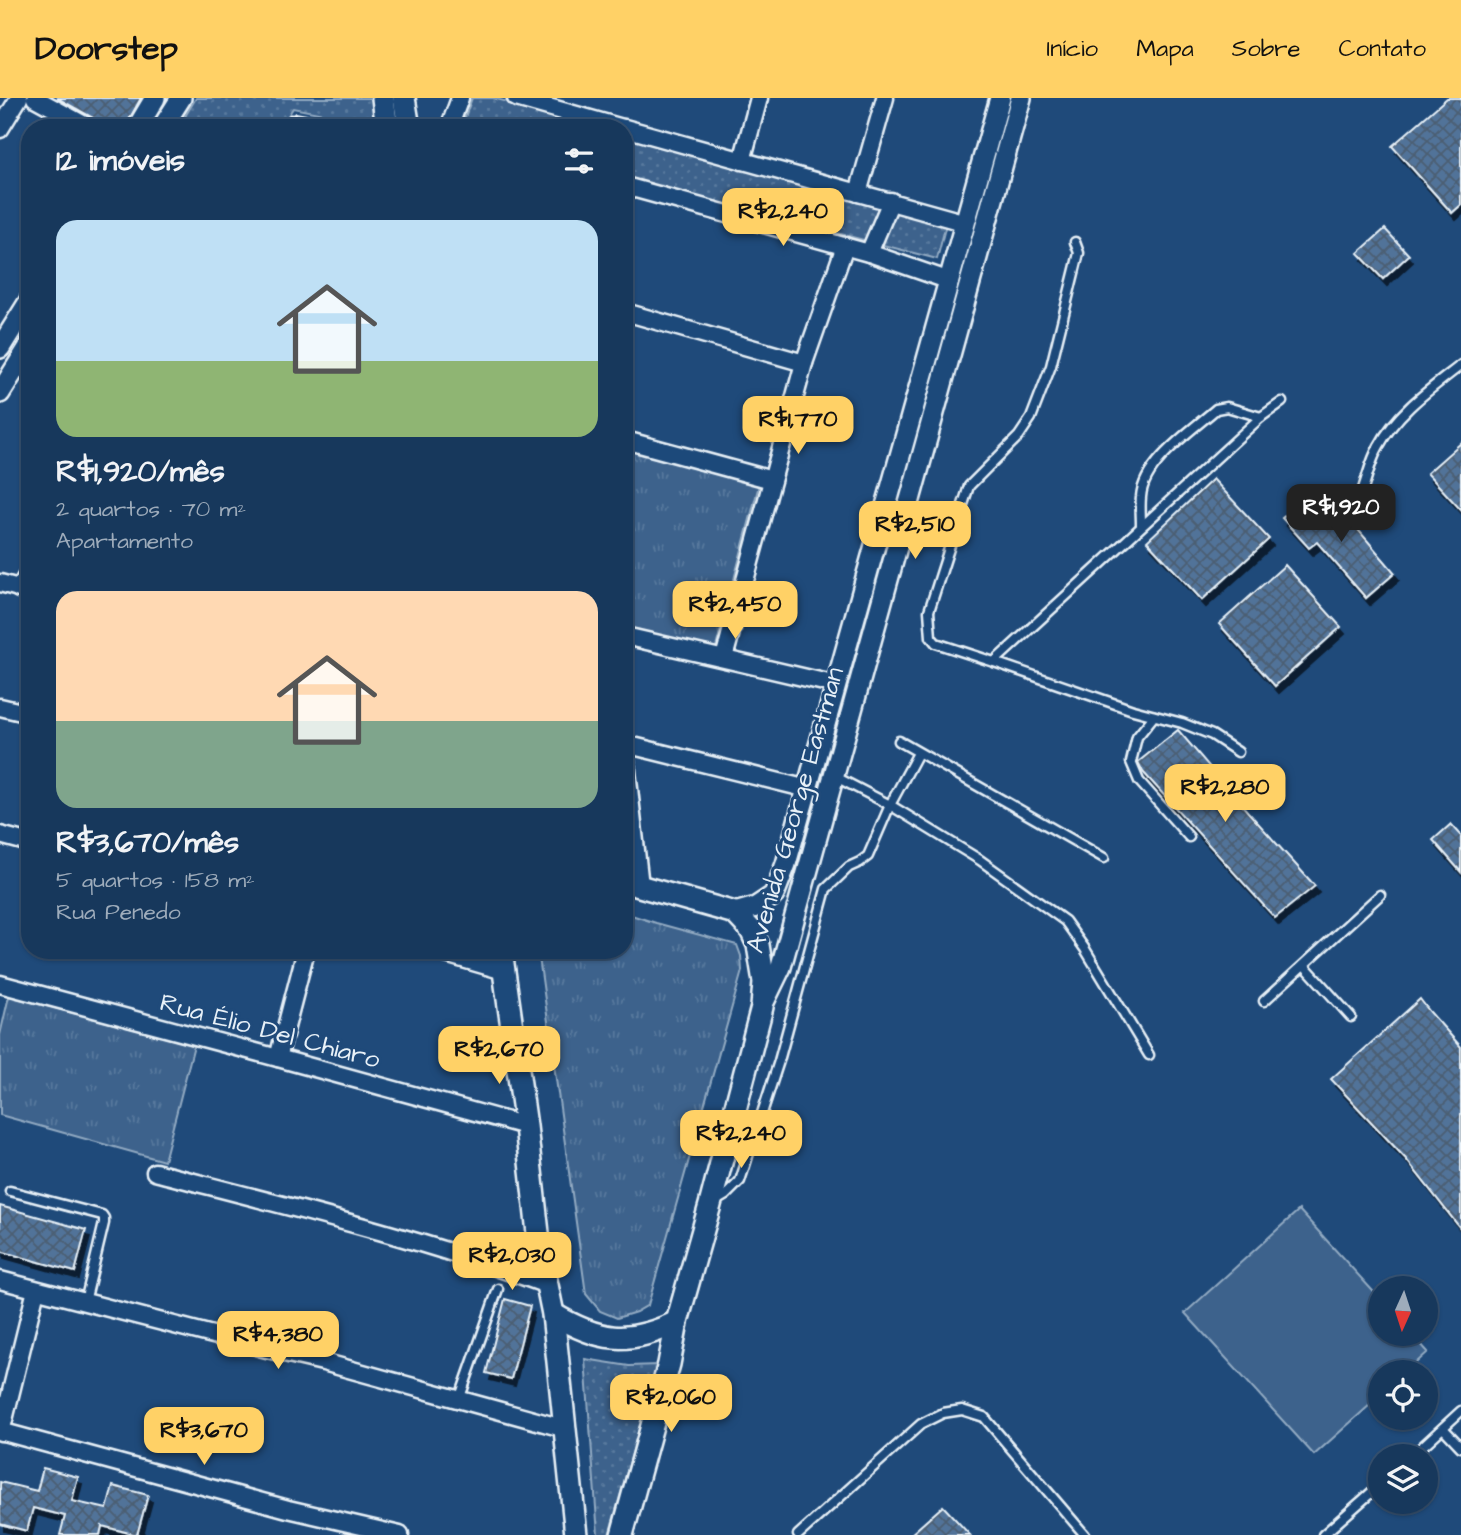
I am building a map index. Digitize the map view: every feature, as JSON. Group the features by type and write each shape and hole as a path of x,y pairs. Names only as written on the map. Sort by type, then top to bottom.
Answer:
{"main road":[{"path":"383,98 386,119"},
{"path":"404,98 408,119"},
{"path":"633,884 735,913 751,930 758,945 764,982 762,1007"},
{"path":"504,959 540,1251 553,1314 576,1535"},
{"name":"Avenida George Eastman","path":"622,1535 762,1007"},
{"path":"553,1314 575,1327 618,1338 649,1334 677,1322"}],"street":[{"path":"0,129 19,98"},
{"path":"35,98 74,119"},
{"path":"142,119 155,98"},
{"path":"168,119 181,98"},
{"path":"452,119 460,98"},
{"path":"516,98 592,119"},
{"path":"741,161 759,98"},
{"path":"858,193 885,98"},
{"name":"Avenida George Eastman","path":"735,913 755,907 774,895 786,864 1000,98"},
{"name":"Avenida George Eastman","path":"762,1007 781,967 1021,98"},
{"path":"633,131 966,222"},
{"path":"633,188 869,253 950,281"},
{"path":"869,253 891,201"},
{"path":"724,658 804,363 845,246"},
{"path":"0,348 21,314"},
{"path":"633,315 804,363"},
{"path":"0,393 21,359"},
{"path":"633,442 772,480"},
{"path":"0,583 21,589"},
{"path":"633,638 837,685"},
{"path":"0,707 21,712"},
{"path":"633,746 808,789"},
{"path":"0,835 21,840"},
{"path":"278,1058 304,959"},
{"name":"Rua Élio Del Chiaro","path":"0,984 526,1126"},
{"path":"155,1172 301,1210 489,1264 547,1285"},
{"path":"489,1264 520,1260 540,1251"},
{"path":"0,1280 323,1362 566,1429"},
{"path":"36,1290 1,1432 400,1535"}],"lane":[{"path":"1075,242 1080,253 1051,366 1031,418 1018,436 968,486 929,611 931,637 936,643 1133,710 1182,723 1212,735 1238,752"},
{"path":"1362,492 1378,446 1398,420 1461,365"},
{"path":"993,662 1261,416 1282,402"},
{"path":"1141,525 1140,495 1147,475 1160,458 1216,409 1227,407 1261,416"},
{"path":"1154,716 1137,737 1131,762 1139,781 1189,837"},
{"path":"899,741 1104,858"},
{"path":"710,1205 726,1195 740,1181 779,1061 826,889 849,867 868,856 890,804 918,752"},
{"path":"835,776 890,804 980,860 1065,921 1149,1055"},
{"path":"1264,1001 1380,895"},
{"path":"1304,965 1351,1017"},
{"path":"10,1191 102,1215 104,1223 85,1302"},
{"path":"459,1399 498,1289"},
{"path":"797,1535 921,1424 943,1413 962,1410 984,1417 1085,1535"},
{"path":"1425,1444 1461,1411"},
{"path":"1443,1427 1461,1447"},
{"path":"1323,1535 1368,1495"}],"green space":[{"path":"196,98 376,98 379,119 349,119 293,108 286,119 183,119"},
{"path":"472,98 493,98 571,119 464,119"},
{"path":"633,135 947,220 937,259 633,180"},
{"path":"633,450 759,485 715,651 633,631"},
{"path":"633,916 737,945 742,971 648,1305 617,1318 600,1311 586,1294 539,959 633,959"},
{"path":"9,996 194,1045 164,1161 0,1115 0,1035"},
{"path":"1299,1210 1368,1286 1368,1346 1423,1346 1428,1352 1419,1360 1368,1360 1368,1407 1314,1455 1185,1313"},
{"path":"585,1359 629,1366 657,1365 609,1535 598,1535"}],"building":[{"path":"57,98 141,98 129,119 95,119"},
{"path":"1447,98 1461,98 1461,205 1452,213 1392,146"},
{"path":"296,113 327,119 298,119"},
{"path":"1385,229 1409,255 1383,279 1358,253"},
{"path":"1461,443 1461,510 1427,473"},
{"path":"1213,479 1269,539 1202,600 1147,541"},
{"path":"1331,498 1395,573 1366,598 1317,542 1309,548 1282,518 1302,501 1313,513"},
{"path":"1285,565 1341,627 1275,686 1219,624"},
{"path":"1178,730 1315,886 1275,918 1143,772 1138,762"},
{"path":"1451,824 1461,835 1461,872 1433,840"},
{"path":"1420,999 1461,1047 1461,1229 1405,1158 1331,1079"},
{"path":"0,1206 86,1230 75,1272 0,1251"},
{"path":"505,1299 530,1306 511,1379 486,1373"},
{"path":"43,1468 78,1477 72,1501 107,1509 113,1486 148,1495 137,1535 102,1526 100,1535 60,1535 65,1516 33,1508 27,1531 0,1524 0,1482 37,1491"},
{"path":"943,1506 970,1535 910,1535"}]}
